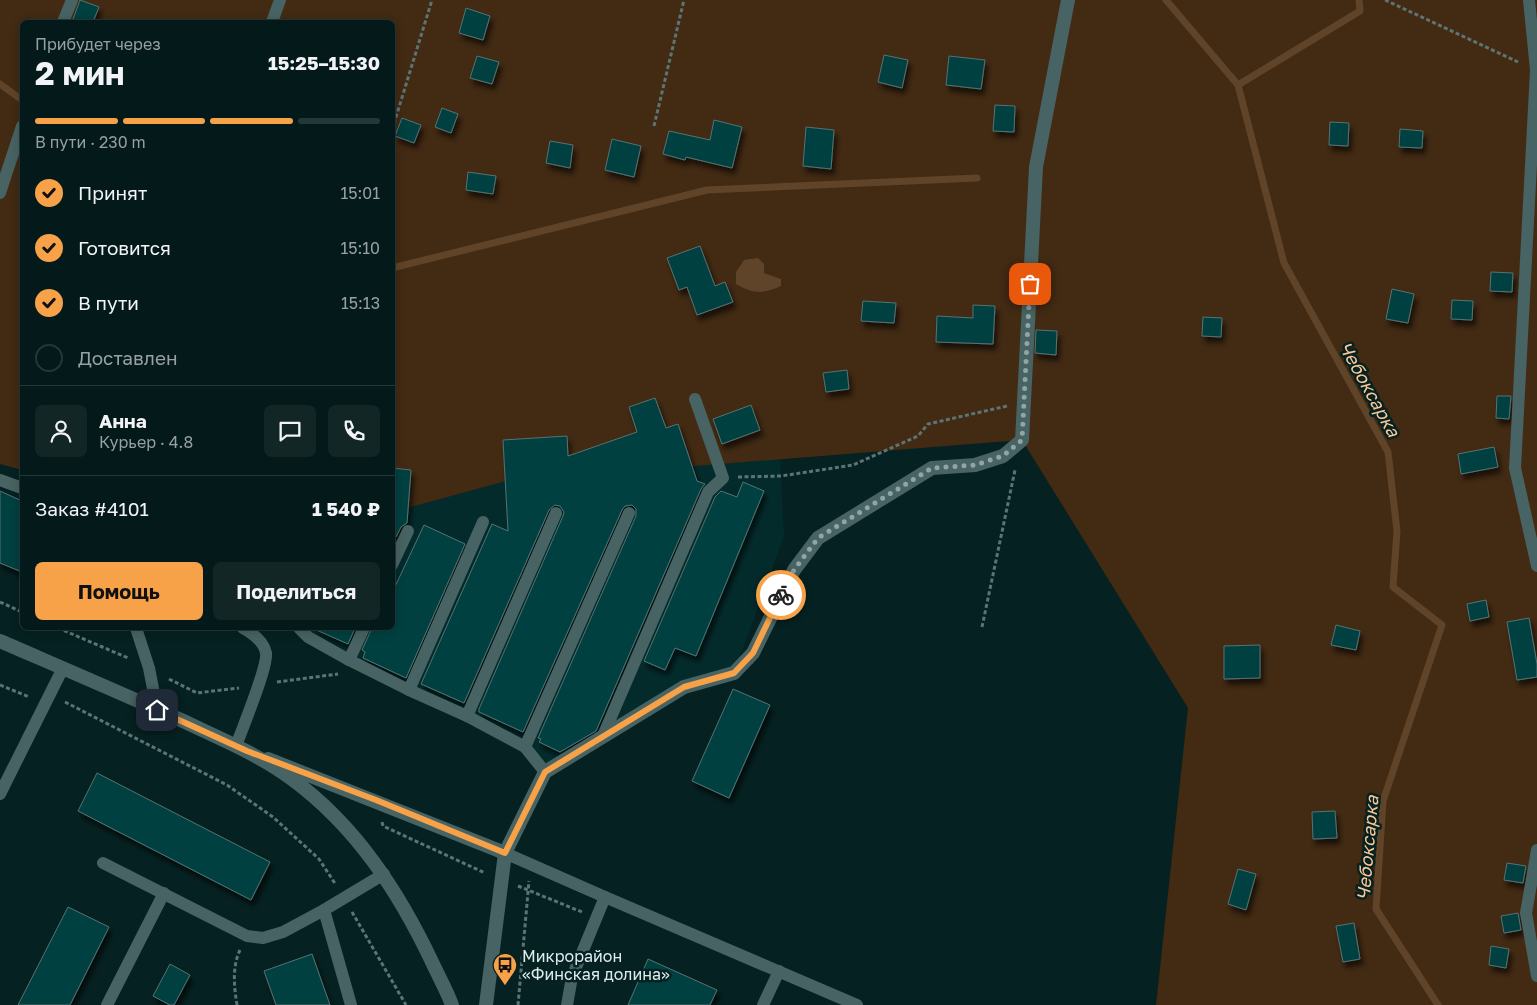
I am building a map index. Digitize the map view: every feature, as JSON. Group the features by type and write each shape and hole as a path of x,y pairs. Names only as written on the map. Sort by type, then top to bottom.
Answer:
{"street":[{"path":"486,1005 505,853 545,772 684,687 734,673 753,653 794,570 818,538 932,468 975,465 1003,456 1022,440 1036,167 1068,0"},
{"path":"0,642 63,668 241,748 376,800 505,853"},
{"path":"241,748 291,778 323,804 354,837 384,874 421,938 452,1005"}],"lane":[{"path":"64,20 72,0"},
{"path":"273,20 280,0"},
{"path":"1528,0 1536,70 1515,468 1537,566"},
{"path":"0,193 20,132"},
{"path":"602,738 708,492 723,478 695,399"},
{"path":"0,480 20,487"},
{"path":"467,716 556,513"},
{"path":"525,747 629,513"},
{"path":"409,690 483,522"},
{"path":"395,558 408,531"},
{"path":"137,630 149,668 157,710"},
{"path":"241,748 266,655 263,646 248,630"},
{"path":"301,630 308,637 349,660 467,716 525,747 545,772"},
{"path":"349,660 363,630"},
{"path":"0,794 63,668"},
{"path":"1537,850 1526,913 1537,976"},
{"path":"505,853 857,1005"},
{"path":"103,863 247,936 263,938 283,932 384,874"},
{"path":"107,1005 164,893"},
{"path":"567,1005 572,977 605,897"},
{"path":"324,910 351,1005"},
{"path":"763,1005 779,970"}],"path":[{"path":"395,120 432,0"},
{"path":"654,126 684,0"},
{"path":"1385,0 1536,70"},
{"path":"723,478 781,476 853,465 918,436 928,424 1024,402"},
{"path":"982,627 1022,440"},
{"path":"0,602 20,611"},
{"path":"63,630 149,668 196,693 340,674 349,660"},
{"path":"0,685 27,697 65,702 227,785 273,817 319,859 344,898 406,1005"},
{"path":"376,800 383,826 501,880 596,918"},
{"path":"518,1005 530,864"},
{"path":"237,1005 234,974 237,957 247,936"}],"shaded area":[{"path":"0,0 1537,0 1537,1005 1156,1005 1188,708 1022,440 506,481 395,511 395,20 20,20 20,469 0,464"},
{"path":"758,258 764,264 764,273 781,279 781,286 758,292 748,290 736,284 736,272 744,260"},
{"path":"780,459 784,536 734,673 684,687 545,772 525,747 303,630 395,630 395,511 506,481"}],"building":[{"path":"80,0 99,7 94,20 73,20"},
{"path":"466,8 490,16 483,40 459,33"},
{"path":"884,55 908,60 902,88 878,82"},
{"path":"477,56 499,62 492,84 470,78"},
{"path":"949,56 985,60 981,89 946,85"},
{"path":"995,105 1015,106 1014,132 993,131"},
{"path":"442,108 458,114 451,133 435,127"},
{"path":"402,118 421,125 414,143 395,136"},
{"path":"714,120 742,127 732,168 686,157 685,160 663,154 669,131 710,140"},
{"path":"1330,122 1349,123 1348,146 1329,145"},
{"path":"806,127 834,130 831,169 803,166"},
{"path":"1400,129 1423,131 1422,148 1399,147"},
{"path":"612,139 641,146 634,177 605,170"},
{"path":"550,141 573,145 570,168 546,163"},
{"path":"468,172 496,176 493,194 466,190"},
{"path":"700,246 715,286 725,282 733,302 697,315 687,287 679,290 667,258"},
{"path":"1491,272 1513,273 1512,292 1490,291"},
{"path":"1392,289 1414,294 1408,323 1386,319"},
{"path":"1452,300 1473,301 1472,320 1451,319"},
{"path":"863,301 896,303 894,323 861,321"},
{"path":"973,305 995,306 993,344 936,342 937,316 973,318"},
{"path":"1203,317 1222,318 1221,337 1202,336"},
{"path":"1036,330 1057,331 1056,355 1035,353"},
{"path":"847,370 849,389 826,392 823,373"},
{"path":"1497,396 1511,396 1509,419 1496,418"},
{"path":"655,398 666,428 678,424 697,481 705,484 701,489 596,731 560,752 539,742 541,739 538,738 636,516 636,509 632,505 625,506 622,510 523,732 479,712 479,709 563,516 564,512 560,506 555,505 549,510 464,703 421,684 492,524 508,531 503,440 567,436 568,456 637,432 629,407"},
{"path":"751,405 760,430 722,444 713,419"},
{"path":"1494,447 1498,467 1461,474 1458,454"},
{"path":"395,468 411,470 407,523 401,527 396,537"},
{"path":"743,482 764,491 696,656 675,648 665,670 644,661 715,497 721,491 737,497"},
{"path":"0,491 20,500 20,571 0,563"},
{"path":"424,525 465,544 406,678 363,658 365,652 362,650 371,630 395,630 395,587"},
{"path":"1486,600 1489,617 1470,621 1467,604"},
{"path":"1529,618 1537,664 1537,677 1517,680 1507,622"},
{"path":"1336,625 1360,631 1356,650 1331,645"},
{"path":"316,630 354,630 348,644"},
{"path":"1260,645 1260,678 1224,679 1224,646"},
{"path":"733,689 770,705 729,798 692,781"},
{"path":"97,773 270,862 251,900 78,811"},
{"path":"1335,811 1337,838 1313,839 1312,812"},
{"path":"1507,863 1526,866 1523,883 1504,880"},
{"path":"1238,869 1256,874 1246,910 1228,904"},
{"path":"68,907 109,927 70,1005 18,1005"},
{"path":"1518,913 1521,930 1504,933 1501,916"},
{"path":"1354,923 1360,959 1343,962 1336,926"},
{"path":"1491,946 1509,949 1506,968 1489,965"},
{"path":"312,954 330,1005 276,1005 264,971"},
{"path":"648,959 717,990 710,1005 628,1005"},
{"path":"170,964 190,975 174,1005 170,1005 153,996"}],"waterway":[{"path":"1166,0 1238,85"},
{"name":"Чебоксарка","path":"1359,0 1360,11 1238,85 1284,263 1388,452 1397,531 1393,587 1442,625 1383,801 1376,909 1438,1005"},
{"path":"0,84 20,99"},
{"path":"395,267 707,190 977,178"}],"way so far":[{"path":"781,595 794,570 818,538 932,468 975,465 1003,456 1022,440 1030,284"}],"place":[{"name":"Микрорайон «Финская долина»","path":"505,986"}],"route":[{"path":"157,710 247,751 376,800 505,853 545,772 684,687 734,673 753,653 781,595"}]}
